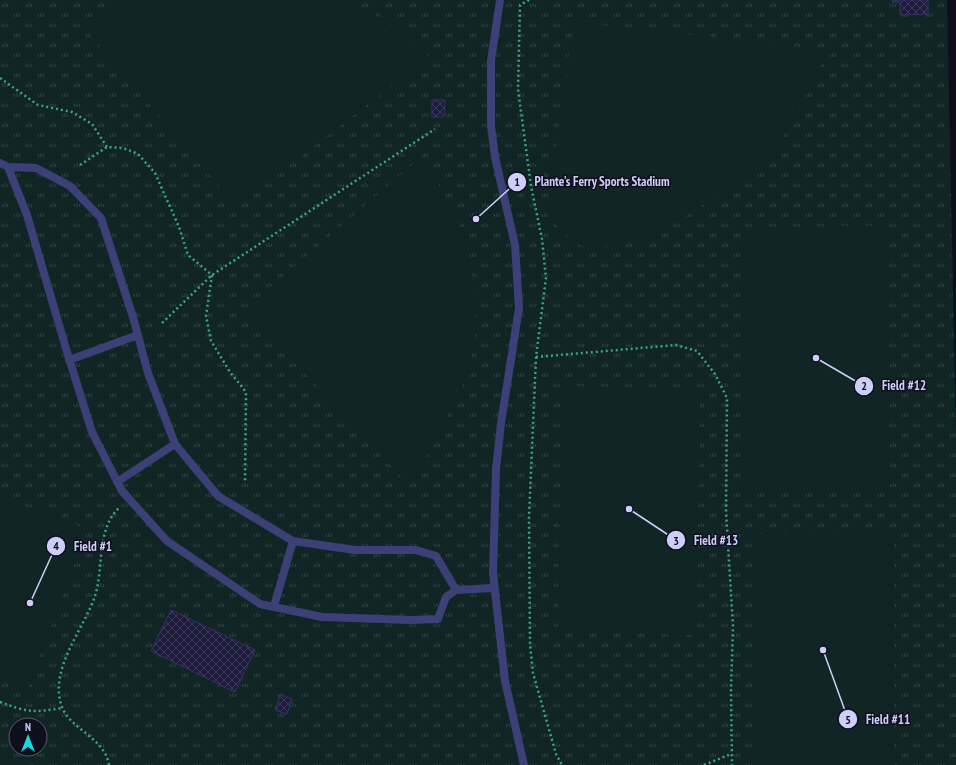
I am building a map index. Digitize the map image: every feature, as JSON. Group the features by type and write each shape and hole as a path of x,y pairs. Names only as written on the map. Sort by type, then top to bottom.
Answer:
{"lane":[{"path":"500,0 491,61 491,126 495,156 515,245 519,308 503,408 496,469 494,588 505,681 524,765"},
{"path":"0,163 8,167 36,168 70,186 102,218 138,335 148,373 176,444 218,496 293,541 355,550 416,550 436,556 456,590"},
{"path":"8,167 28,215 69,360 92,432 122,491 167,541 260,604 322,617 411,620 438,619 446,597 456,590 494,588"},
{"path":"69,360 138,335"},
{"path":"117,482 176,444"},
{"path":"274,606 293,541"}],"path":[{"path":"529,0 520,4 518,89 531,186 542,239 546,278 536,357 529,517 530,644 533,673 556,754 562,765"},
{"path":"0,78 38,105 72,112 92,124 107,147"},
{"path":"162,323 212,275 435,129"},
{"path":"80,165 107,147 123,148 138,154 155,174 179,227 188,255 212,275"},
{"path":"212,275 206,316 211,341 230,372 246,392 244,481"},
{"path":"536,357 676,345 697,352 718,380 727,398 726,512 733,626 731,689 732,765"},
{"path":"109,765 107,755 67,716 62,708 60,676 72,642 95,597 101,570 105,530 112,515 129,499"},
{"path":"0,702 20,709 38,712 62,708"},
{"path":"704,765 732,754"}],"green space":[{"path":"0,0 947,0 956,438 956,765 0,765"},
{"path":"126,0 351,0 398,29 429,57 236,206 80,23"},
{"path":"574,22 829,50 782,139 765,161 703,205 673,224 643,238 594,249 573,241 547,214"},
{"path":"420,158 441,188 459,224 476,290 475,330 465,381 433,444 408,484 245,309"},
{"path":"888,226 890,490 743,489 743,227"},
{"path":"562,386 700,388 696,635 558,629"},
{"path":"0,498 87,529 28,688 0,676"},
{"path":"894,533 894,765 752,765 752,534"},
{"path":"0,754 31,765 0,765"}],"building":[{"path":"892,0 928,0 928,14 900,15 900,2 892,2"},
{"path":"432,100 445,100 444,117 432,117"},
{"path":"171,610 255,650 235,692 151,651"},
{"path":"280,695 292,699 287,714 275,710"}],"place":[{"name":"Plante's Ferry Sports Stadium","path":"476,219"},
{"name":"Field #12","path":"816,358"},
{"name":"Field #13","path":"629,509"},
{"name":"Field #1","path":"30,603"},
{"name":"Field #11","path":"823,650"}]}
